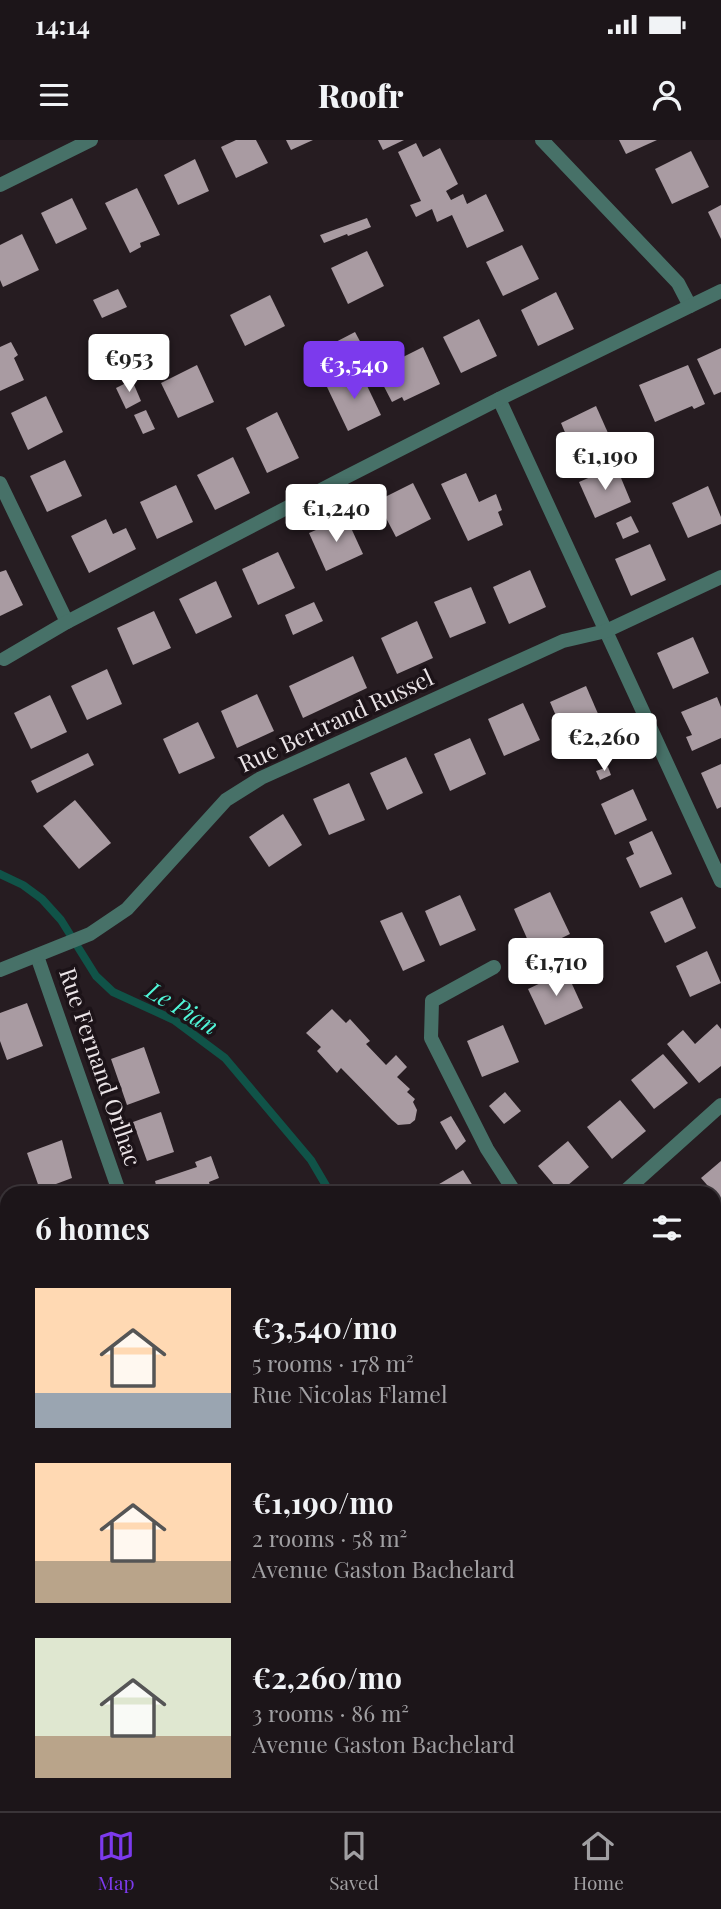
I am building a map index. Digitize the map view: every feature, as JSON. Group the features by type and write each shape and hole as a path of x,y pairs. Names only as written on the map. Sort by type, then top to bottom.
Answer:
{"street":[{"path":"0,185 91,140"},
{"path":"542,140 678,283 690,306"},
{"path":"4,659 67,622 499,398 721,291"},
{"path":"499,398 721,881"},
{"path":"0,483 67,622"},
{"name":"Rue Bertrand Russel","path":"0,970 90,934 127,909 226,800 261,778 563,641 606,631 721,577"},
{"name":"Rue Fernand Orlhac","path":"37,956 117,1186"},
{"path":"494,967 432,1001 431,1038 487,1149 511,1186"},
{"path":"631,1186 721,1105"}],"building":[{"path":"236,140 256,140 268,163 236,178 221,147"},
{"path":"286,140 313,140 291,150"},
{"path":"378,140 404,140 383,150"},
{"path":"619,140 657,140 626,154"},
{"path":"416,143 423,157 440,148 458,184 446,191 451,200 463,194 467,204 486,194 504,231 467,248 452,215 437,222 432,209 416,217 410,205 421,201 398,152"},
{"path":"691,151 709,187 672,204 655,169"},
{"path":"195,159 209,191 178,205 164,175"},
{"path":"137,188 160,235 140,243 141,247 130,253 105,203"},
{"path":"72,198 87,229 56,244 41,213"},
{"path":"721,205 721,239 708,212"},
{"path":"367,218 371,227 348,236 347,234 324,243 320,235"},
{"path":"22,234 39,270 3,287 0,280 0,245"},
{"path":"522,245 539,279 503,296 486,262"},
{"path":"367,251 384,286 348,304 331,268"},
{"path":"118,289 127,307 102,318 93,300"},
{"path":"556,292 574,329 538,346 521,310"},
{"path":"270,295 285,326 245,346 230,315"},
{"path":"479,319 497,356 461,373 443,337"},
{"path":"355,332 362,345 334,360 328,346"},
{"path":"11,342 18,355 14,358 24,380 0,391 0,347"},
{"path":"423,347 440,384 404,401 402,397 392,402 378,375 389,370 387,365"},
{"path":"721,348 721,392 714,395 697,359"},
{"path":"197,365 214,402 178,418 161,383"},
{"path":"688,365 705,404 694,409 692,406 655,422 639,385"},
{"path":"360,371 381,415 348,431 327,387"},
{"path":"132,380 141,401 126,409 116,388"},
{"path":"46,396 63,432 28,450 11,413"},
{"path":"596,406 612,442 576,458 561,423"},
{"path":"146,410 155,429 143,434 134,415"},
{"path":"277,412 299,458 267,473 246,428"},
{"path":"233,457 250,493 215,510 197,475"},
{"path":"65,460 82,496 47,512 30,476"},
{"path":"616,466 631,502 595,518 579,482"},
{"path":"466,473 479,502 496,494 502,510 498,512 503,525 468,541 441,484"},
{"path":"413,483 431,519 396,537 377,501"},
{"path":"176,485 193,522 157,539 140,502"},
{"path":"708,486 721,517 721,524 688,538 672,503"},
{"path":"631,516 639,532 623,539 616,523"},
{"path":"346,517 363,554 326,571 309,533"},
{"path":"106,519 113,534 126,528 136,549 89,573 71,536"},
{"path":"650,544 666,580 631,596 615,559"},
{"path":"278,552 295,588 258,605 242,569"},
{"path":"6,570 23,605 0,616 0,572"},
{"path":"530,570 546,607 509,624 493,587"},
{"path":"216,581 232,617 196,634 179,599"},
{"path":"471,587 486,623 450,638 434,602"},
{"path":"314,602 323,621 293,635 285,615"},
{"path":"154,611 171,648 133,665 117,628"},
{"path":"417,621 433,658 397,674 381,638"},
{"path":"693,637 709,673 673,689 657,653"},
{"path":"353,656 367,688 303,718 289,686"},
{"path":"107,669 122,704 87,720 71,686"},
{"path":"586,686 602,723 566,739 550,702"},
{"path":"257,694 274,731 237,748 221,711"},
{"path":"50,695 67,732 31,749 14,713"},
{"path":"717,697 721,707 721,738 692,751 686,737 692,735 681,712"},
{"path":"523,703 540,740 504,756 488,719"},
{"path":"198,722 215,758 179,774 163,739"},
{"path":"470,738 486,774 450,791 434,754"},
{"path":"88,753 94,765 37,793 31,781"},
{"path":"406,757 423,793 387,810 370,773"},
{"path":"721,764 721,807 717,809 701,773"},
{"path":"608,767 611,775 600,780 596,771"},
{"path":"349,783 365,820 329,835 313,799"},
{"path":"633,789 647,820 615,835 601,804"},
{"path":"75,800 111,843 79,869 43,826"},
{"path":"283,814 302,845 269,867 249,837"},
{"path":"652,831 672,874 640,888 626,858 634,854 629,842"},
{"path":"550,892 570,934 533,952 514,909"},
{"path":"460,895 476,930 440,946 425,911"},
{"path":"682,897 696,928 665,943 650,912"},
{"path":"402,912 425,961 403,971 380,921"},
{"path":"707,951 721,983 690,997 676,966"},
{"path":"566,971 583,1008 545,1025 528,989"},
{"path":"27,1003 43,1046 7,1060 0,1041 0,1013"},
{"path":"332,1009 346,1023 350,1019 370,1041 366,1044 386,1065 396,1055 407,1067 397,1077 410,1089 407,1092 415,1099 415,1120 410,1124 398,1125 341,1068 337,1073 317,1051 321,1047 306,1033"},
{"path":"717,1024 721,1029 721,1066 699,1083 667,1044 683,1030 695,1044"},
{"path":"503,1025 519,1062 482,1077 467,1041"},
{"path":"144,1047 160,1093 127,1105 111,1059"},
{"path":"663,1054 688,1083 654,1109 631,1080"},
{"path":"505,1092 521,1111 504,1124 489,1106"},
{"path":"620,1100 646,1131 612,1159 587,1127"},
{"path":"161,1112 174,1152 147,1161 133,1122"},
{"path":"451,1116 466,1141 456,1150 440,1122"},
{"path":"62,1140 72,1178 51,1186 39,1186 27,1153"},
{"path":"568,1141 589,1167 567,1186 555,1186 538,1166"},
{"path":"211,1156 219,1178 209,1182 210,1186 156,1186 155,1181 197,1167 195,1162"},
{"path":"721,1161 721,1186 708,1186 701,1178"},
{"path":"463,1170 473,1186 436,1186"}],"waterway":[{"name":"Le Pian","path":"0,874 23,885 42,899 61,920 96,976 113,992 174,1020 225,1058 311,1160 326,1186"}]}
